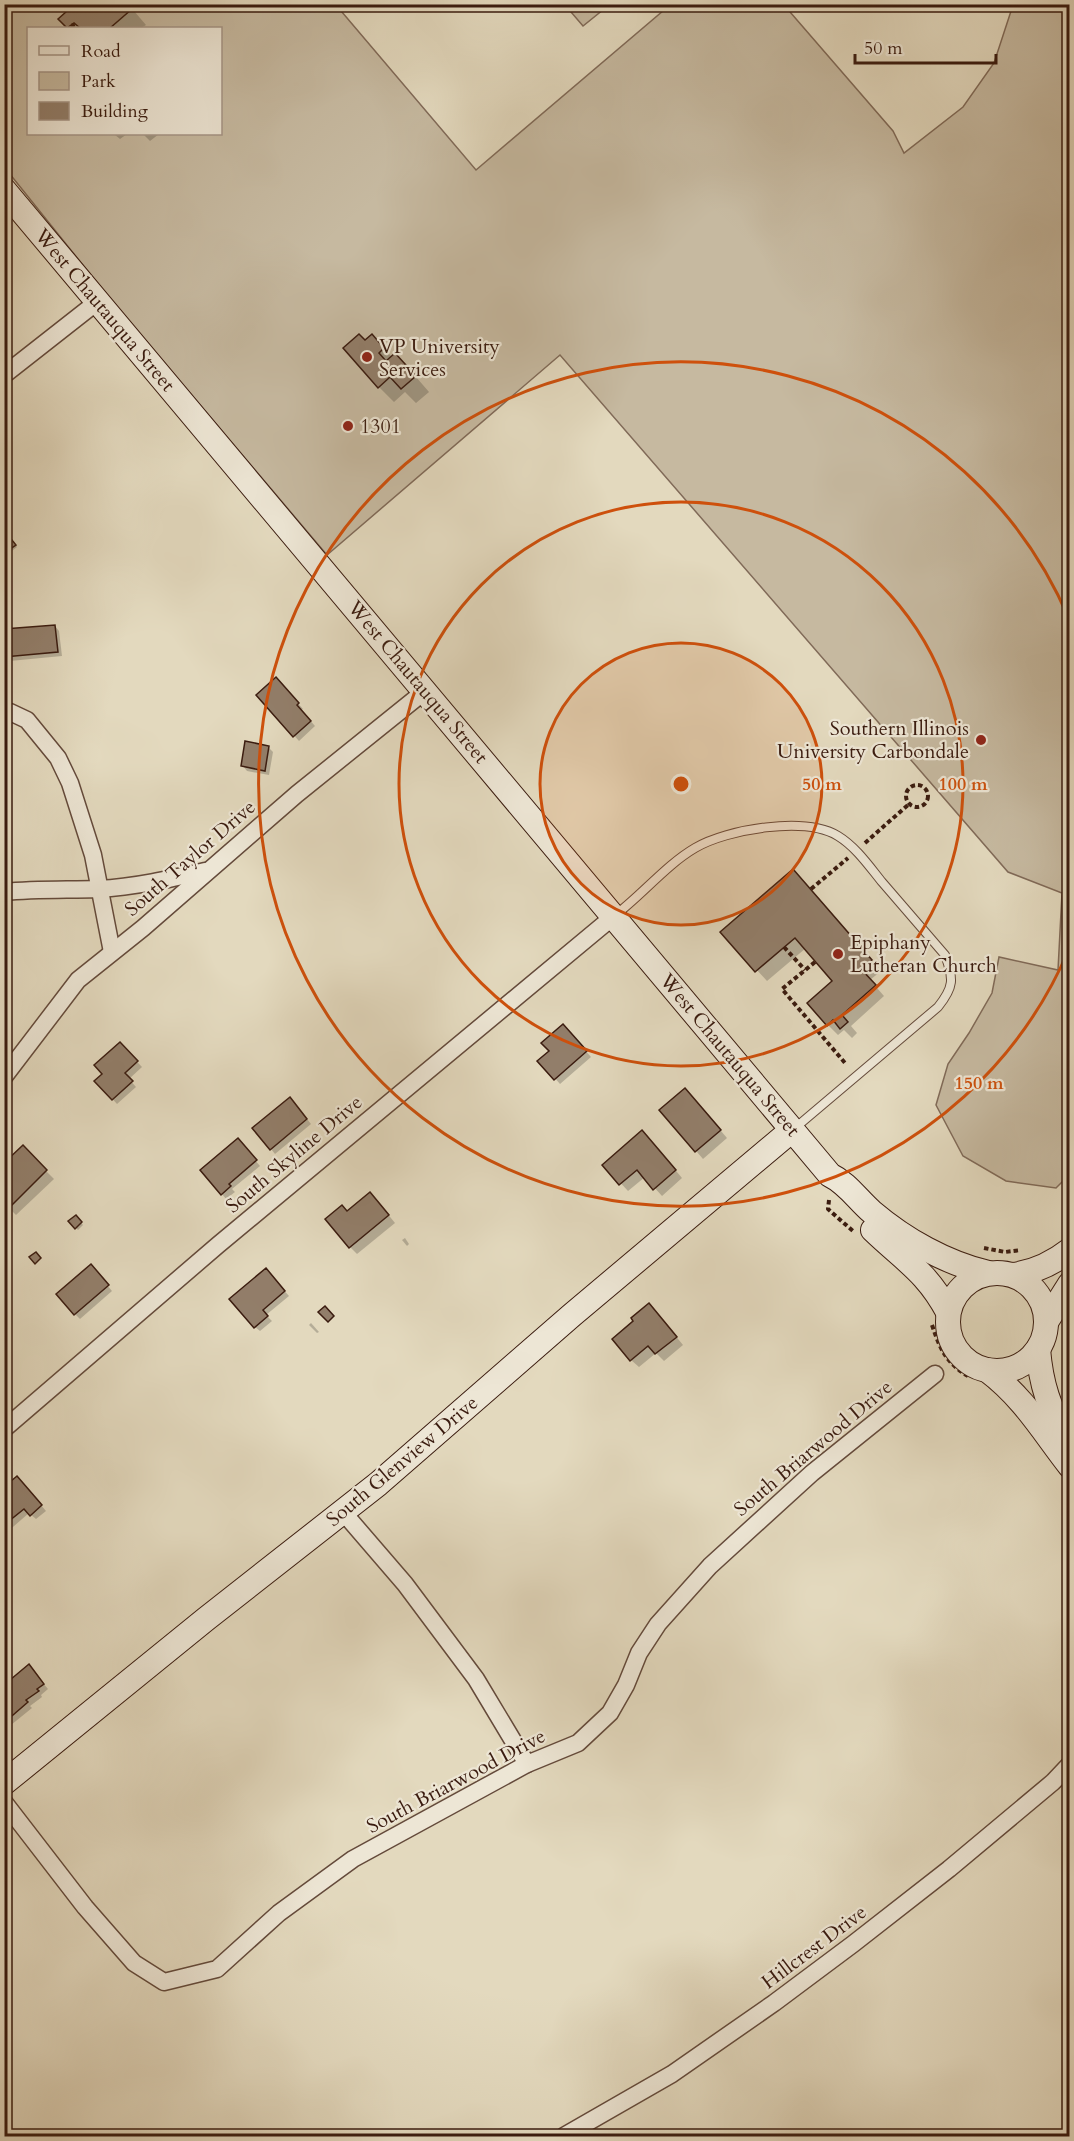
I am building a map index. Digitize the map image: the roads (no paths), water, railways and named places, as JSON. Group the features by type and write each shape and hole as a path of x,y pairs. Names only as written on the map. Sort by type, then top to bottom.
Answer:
{"street":[{"name":"West Chautauqua Street","path":"4,190 830,1175 840,1180 871,1211 906,1237 957,1263 988,1273 1013,1275"},
{"path":"4,375 97,302"},
{"name":"South Taylor Drive","path":"4,1077 78,980 297,794 425,691"},
{"path":"10,712 27,720 58,758 76,799 93,855 112,952"},
{"path":"4,892 38,889 99,889 159,882 209,870"},
{"name":"South Skyline Drive","path":"4,1429 218,1245 615,916"},
{"name":"South Glenview Drive","path":"4,1784 206,1619 343,1512 792,1130"},
{"name":"West Chautauqua Street","path":"830,1175 833,1187 853,1210 927,1278 939,1294 948,1312 949,1331 956,1349 969,1363 987,1370 1007,1386 1025,1405 1070,1466"},
{"path":"1013,1275 1043,1267 1070,1250"},
{"path":"948,1312 954,1297 964,1285 988,1273"},
{"path":"987,1370 1003,1371 1029,1359 1038,1349 1044,1335 1046,1322 1044,1306 1036,1292 1027,1283 1013,1275"},
{"path":"1046,1322 1070,1284"},
{"path":"1038,1349 1041,1377 1048,1403 1070,1443"},
{"name":"South Briarwood Drive","path":"4,1802 85,1907 134,1963 164,1982 217,1969 279,1913 353,1859 527,1764 578,1743 610,1713 626,1685 639,1653 658,1624 710,1566 812,1473 935,1374"},
{"path":"343,1512 405,1584 476,1679 527,1764"},
{"name":"Hillcrest Drive","path":"564,2136 672,2074 792,1990 949,1869 1053,1782 1070,1764"}],"lane":[{"path":"615,916 679,859 697,847 728,834 757,827 810,828 836,835 855,851 945,955 952,974 952,984 938,1007 792,1130"}],"place":[{"name":"VP University Services","path":"367,357"},
{"name":"1301","path":"348,426"},
{"name":"Southern Illinois University Carbondale","path":"981,740"},
{"name":"Epiphany Lutheran Church","path":"838,954"}]}
